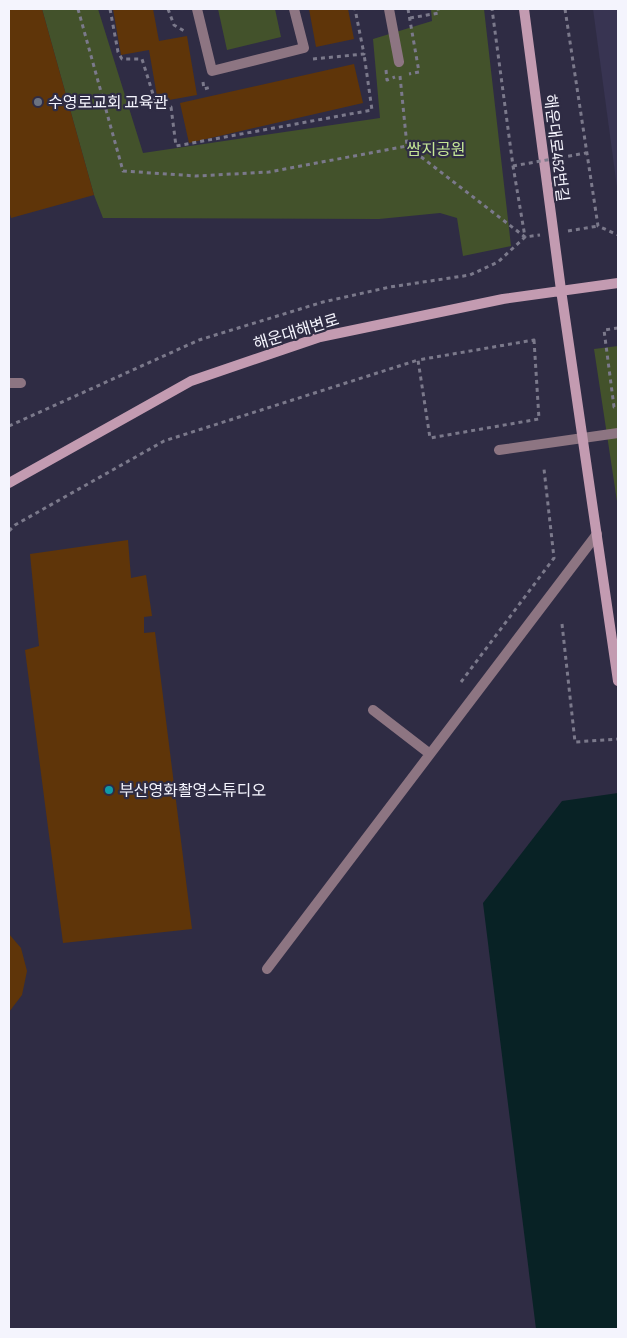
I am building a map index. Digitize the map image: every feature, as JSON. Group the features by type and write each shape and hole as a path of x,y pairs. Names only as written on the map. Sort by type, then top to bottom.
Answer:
{"street":[{"name":"해운대로452번길","path":"524,9 561,290 618,681"},
{"name":"해운대해변로","path":"9,483 191,381 320,337 503,299 618,283"}],"lane":[{"path":"197,9 212,70 304,48 294,9"},
{"path":"389,9 399,62"},
{"path":"9,383 21,383"},
{"path":"499,450 618,433"},
{"path":"267,969 597,534"},
{"path":"373,710 430,754"}],"path":[{"path":"78,9 123,172 196,176 269,172 407,146"},
{"path":"110,9 118,52 122,59 142,59 157,108 170,107 176,146 372,110 355,9"},
{"path":"410,18 439,13 438,9"},
{"path":"492,9 513,166 525,237"},
{"path":"565,9 598,226 618,235"},
{"path":"310,59 364,54"},
{"path":"400,76 407,146 525,237"},
{"path":"513,166 586,153"},
{"path":"9,426 199,340 323,302 390,287 470,275 498,262 525,237"},
{"path":"618,328 604,330 614,407 618,407"},
{"path":"9,531 15,525 164,442 418,360 534,340 539,420 430,438 418,360"},
{"path":"461,682 554,558 544,469"},
{"path":"562,624 576,742 618,739"}],"shaded area":[{"path":"593,9 618,9 618,195"},
{"path":"618,793 618,1329 536,1329 483,903 562,801"}],"green space":[{"name":"쌈지공원","path":"42,9 98,9 143,153 380,118 373,39 432,21 431,9 484,9 511,246 463,256 457,218 440,213 379,219 103,218 94,195"},
{"path":"218,9 275,9 281,37 227,50"},
{"path":"618,346 618,508 594,349"}],"building":[{"name":"수영로교회 교육관","path":"9,9 42,9 94,195 11,218 9,211"},
{"path":"113,9 153,9 159,41 187,36 197,95 158,102 149,50 121,55"},
{"path":"309,9 348,9 354,39 316,47"},
{"path":"354,64 363,103 189,143 180,103"},
{"name":"부산영화촬영스튜디오","path":"128,540 131,578 146,575 152,616 144,617 144,633 155,632 192,929 63,943 25,650 39,646 30,554"},
{"path":"9,934 21,948 27,971 22,995 9,1012"}],"place":[{"name":"수영로교회 교육관","path":"38,102"},
{"name":"부산영화촬영스튜디오","path":"109,790"}]}
